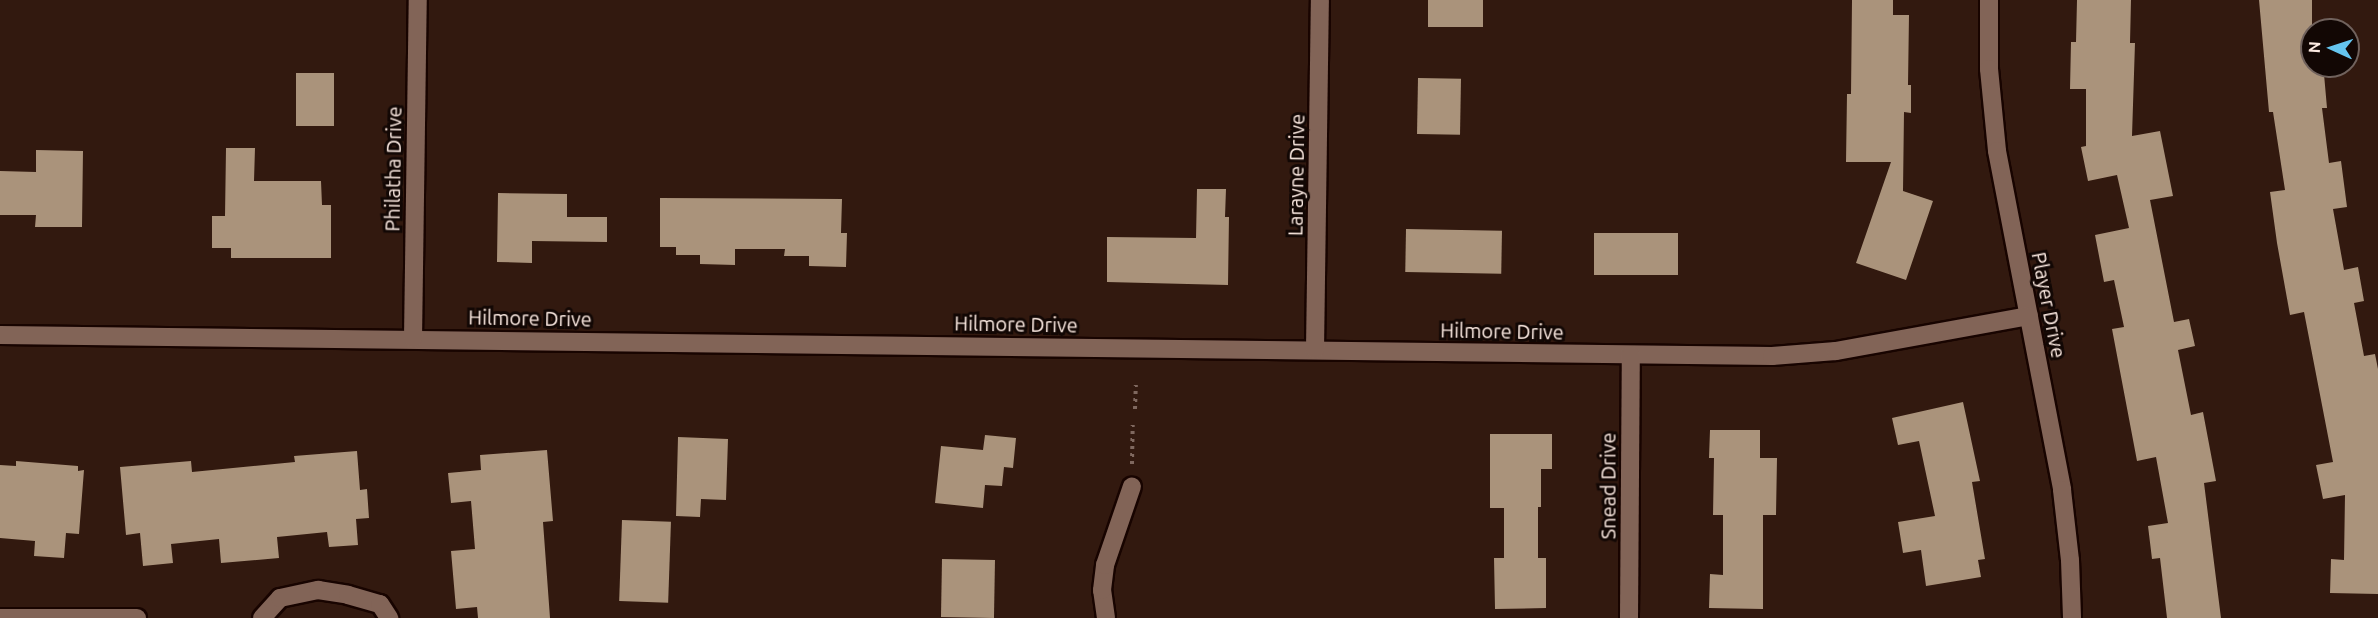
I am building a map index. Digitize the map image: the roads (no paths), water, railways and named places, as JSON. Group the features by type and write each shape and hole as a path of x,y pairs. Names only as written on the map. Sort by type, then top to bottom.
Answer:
{"street":[{"name":"Philatha Drive","path":"413,339 418,0"},
{"name":"Larayne Drive","path":"1316,350 1320,0"},
{"name":"Player Drive","path":"1989,0 1989,69 1995,132 2061,490 2070,560 2072,618"},
{"name":"Hilmore Drive","path":"0,335 1772,356 1836,351 2029,316"},
{"name":"Snead Drive","path":"1629,618 1631,355"},
{"path":"1106,618 1102,590 1104,565 1132,486"},
{"path":"262,618 280,598 318,590 380,604 389,618"},
{"path":"0,618 137,618"}]}
